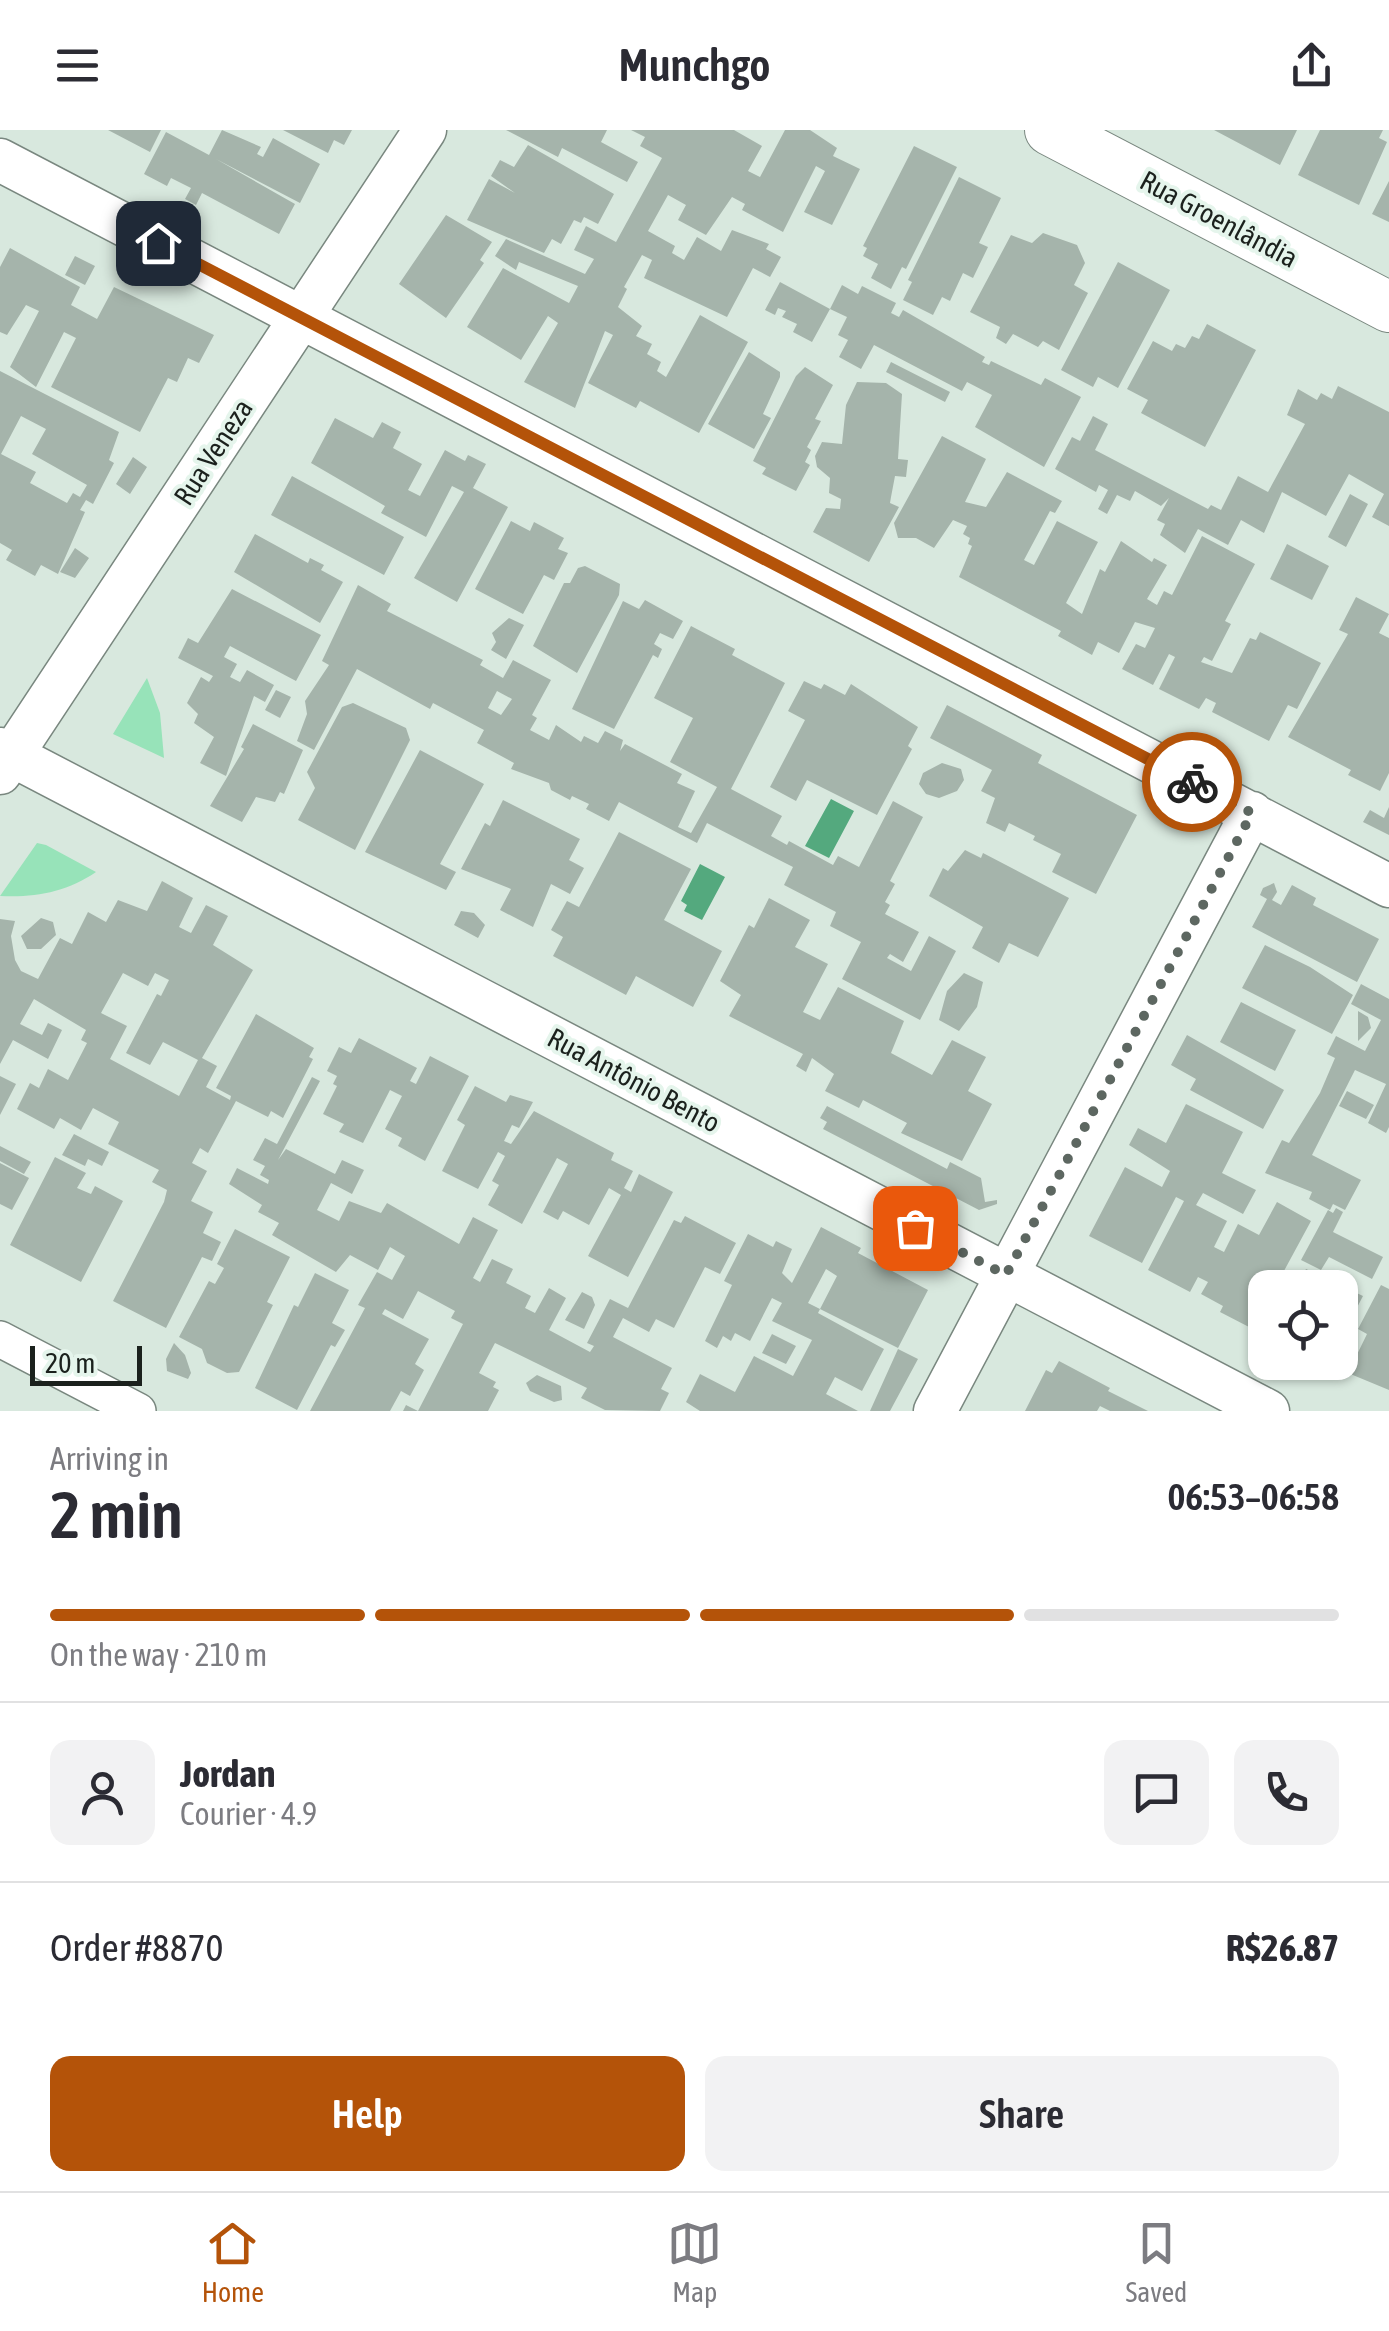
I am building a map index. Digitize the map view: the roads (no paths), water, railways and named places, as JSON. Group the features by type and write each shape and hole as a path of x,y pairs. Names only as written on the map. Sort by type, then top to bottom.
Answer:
{"main road":[{"name":"Rua Groenlândia","path":"1050,130 1389,307"}],"street":[{"name":"Rua Veneza","path":"4,759 302,320 425,130"},
{"path":"0,160 1389,886"},
{"name":"Rua Antônio Bento","path":"4,759 1268,1411"},
{"path":"936,1411 1252,813"},
{"path":"0,1340 138,1411"}]}
